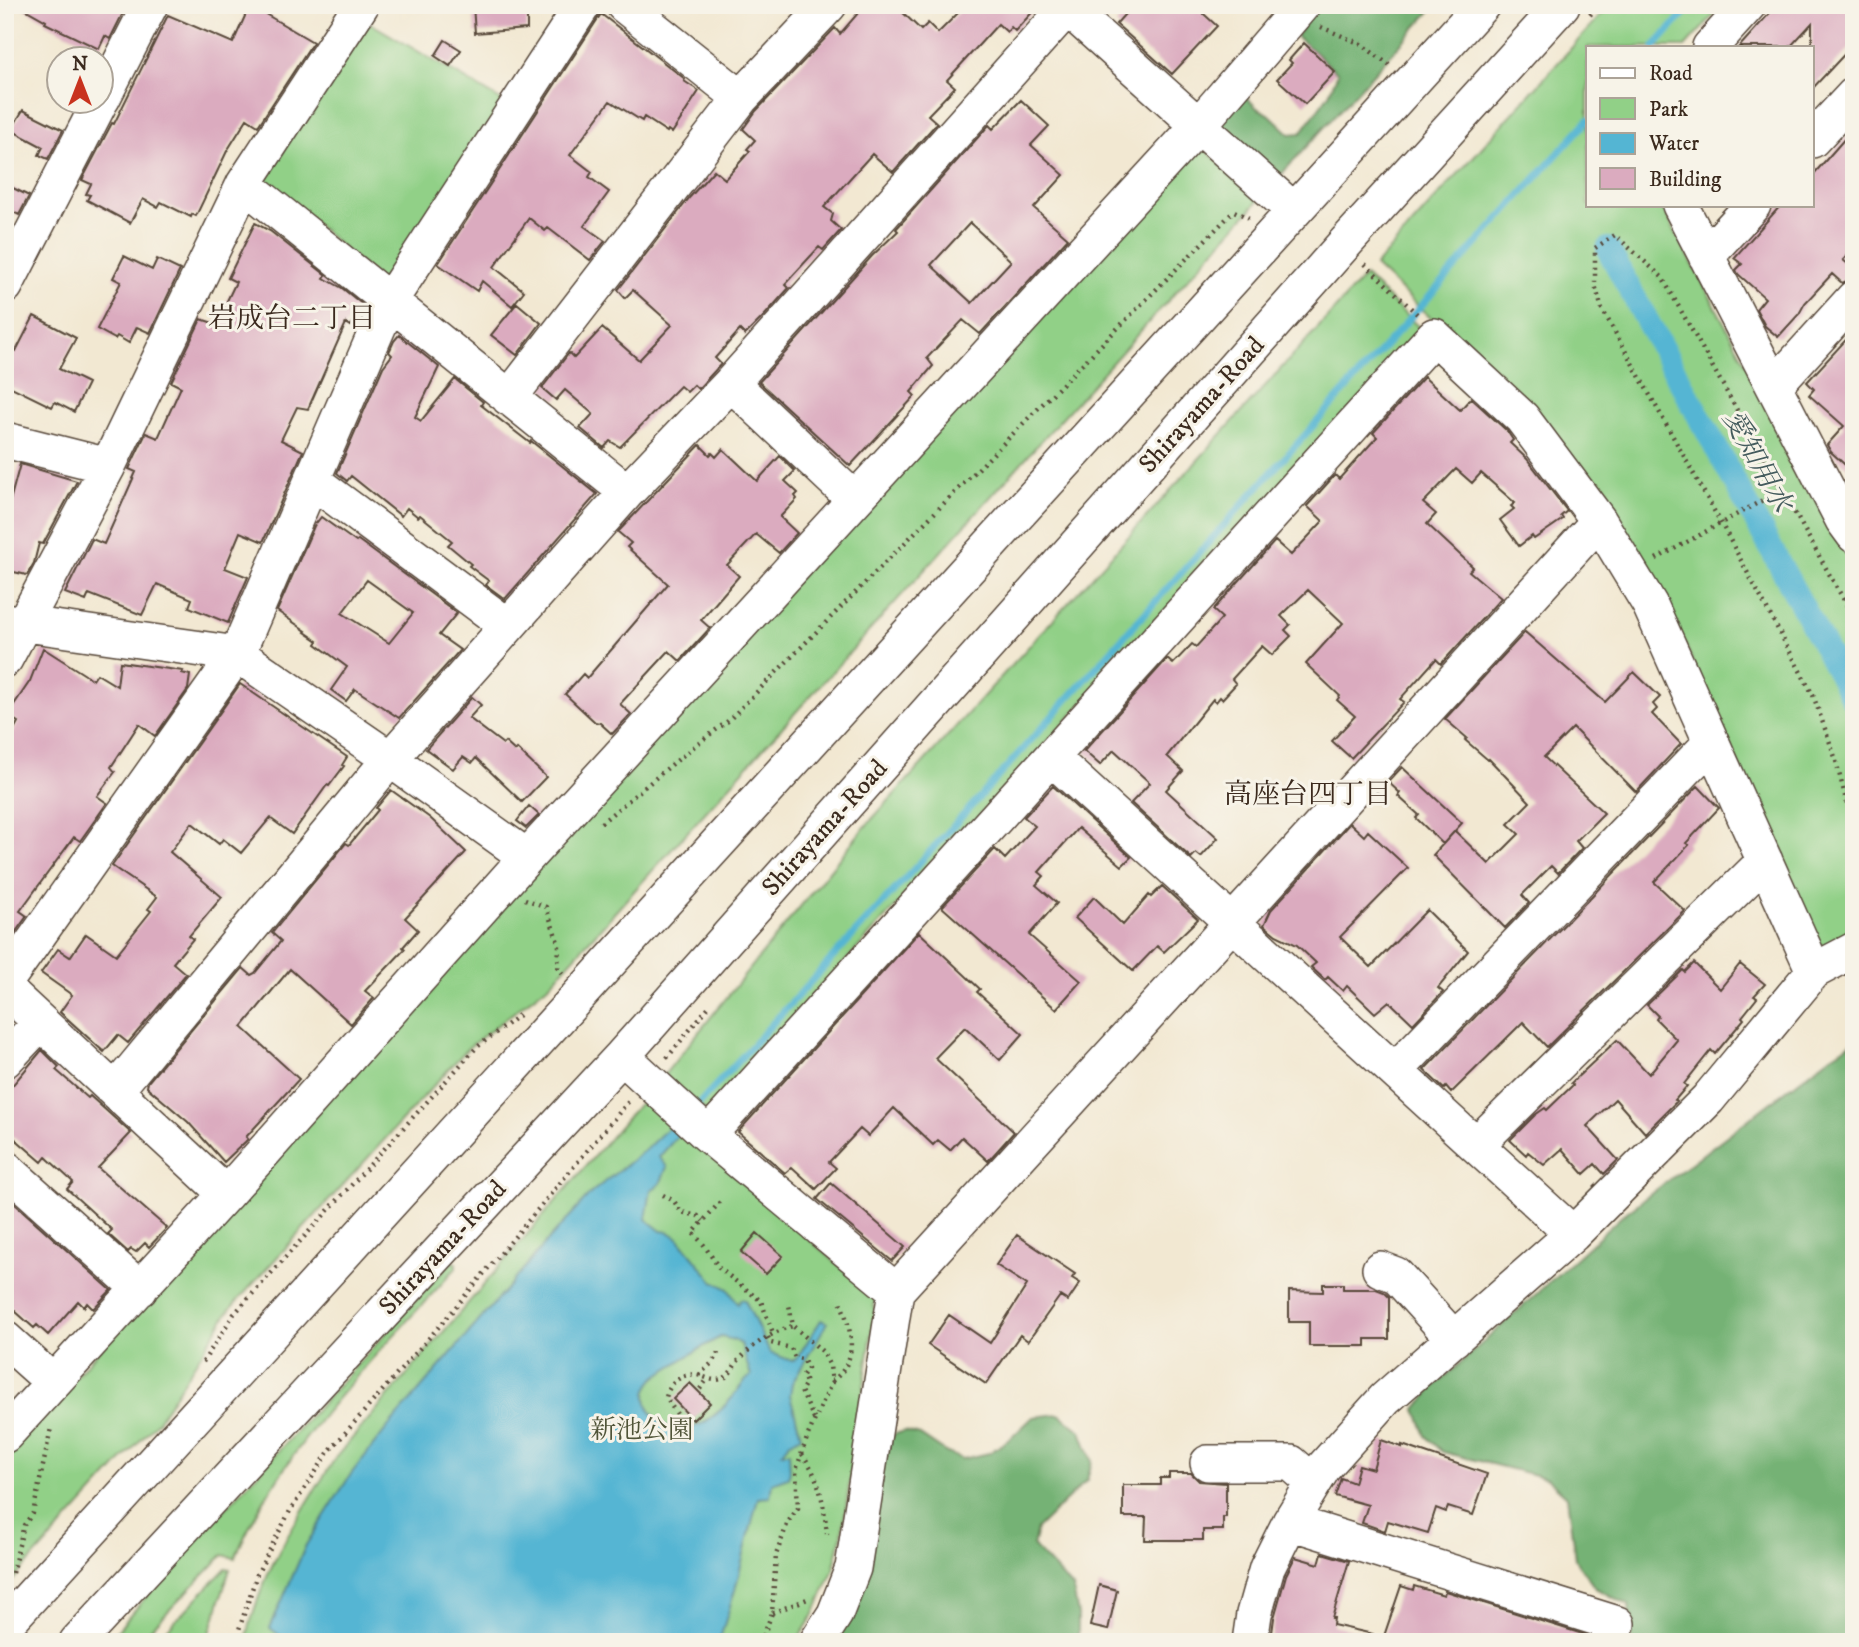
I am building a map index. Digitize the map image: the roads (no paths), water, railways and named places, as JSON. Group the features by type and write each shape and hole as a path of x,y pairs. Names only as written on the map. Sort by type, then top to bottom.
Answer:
{"street":[{"path":"116,71 150,5"},
{"path":"5,659 15,622 108,466 244,184 362,5"},
{"path":"5,982 237,654 389,302 583,5"},
{"path":"624,5 741,98"},
{"path":"509,398 741,98 829,5"},
{"path":"5,1625 1482,5"},
{"path":"1711,46 1748,5"},
{"path":"5,1435 226,1194 527,857 1199,125 1301,6"},
{"path":"116,1091 390,759 627,492 731,383 1066,7 1293,210"},
{"name":"Shirayama-Road","path":"76,1642 622,1056 1321,271 1575,10"},
{"path":"1814,138 1854,94"},
{"path":"5,286 93,116"},
{"path":"244,184 627,492"},
{"path":"1681,206 1774,386 1850,521"},
{"path":"1706,256 1752,206"},
{"path":"1774,386 1854,298"},
{"path":"708,1135 1434,336 1522,418 1599,521 1631,573 1650,605 1814,971"},
{"path":"731,383 854,499"},
{"path":"5,440 108,466"},
{"path":"313,481 508,626"},
{"path":"817,1642 835,1614 853,1568 896,1291 1599,521"},
{"path":"15,622 237,654 527,857"},
{"path":"1395,1071 1711,743"},
{"path":"1052,758 1573,1234"},
{"path":"1476,1146 1765,861"},
{"path":"1250,1642 1254,1614 1267,1568 1290,1522 1323,1468 1385,1399 1573,1234 1708,1099 1814,971 1854,950"},
{"path":"5,989 226,1194"},
{"path":"5,1060 40,1023"},
{"path":"622,1056 708,1135 896,1291"},
{"path":"5,1168 140,1289"},
{"path":"1380,1269 1396,1275 1454,1339"},
{"path":"5,1339 53,1382"},
{"path":"1208,1463 1292,1463 1314,1483"},
{"path":"1290,1522 1616,1624 1608,1642"}],"water":[{"name":"新池公園","path":"673,1123 682,1131 659,1157 667,1167 660,1184 651,1190 646,1219 661,1231 669,1232 678,1238 713,1281 728,1289 738,1304 741,1299 745,1300 770,1353 792,1361 797,1358 821,1320 827,1323 792,1383 790,1395 801,1436 789,1443 782,1452 789,1452 788,1477 772,1483 770,1497 758,1498 719,1642 288,1642 270,1628 306,1545 351,1474 551,1237 592,1192 646,1149","holes":["721,1337 741,1344 751,1376 722,1409 702,1423 681,1430 671,1428 654,1416 646,1399 647,1389 653,1380"]}],"waterway":[{"path":"1655,46 1692,5"},
{"path":"694,1109 978,799 1586,122"},
{"name":"愛知用水","path":"1608,249 1854,701"}],"district":[{"name":"岩成台二丁目","path":"292,318"},
{"name":"高座台四丁目","path":"1308,794"}]}
